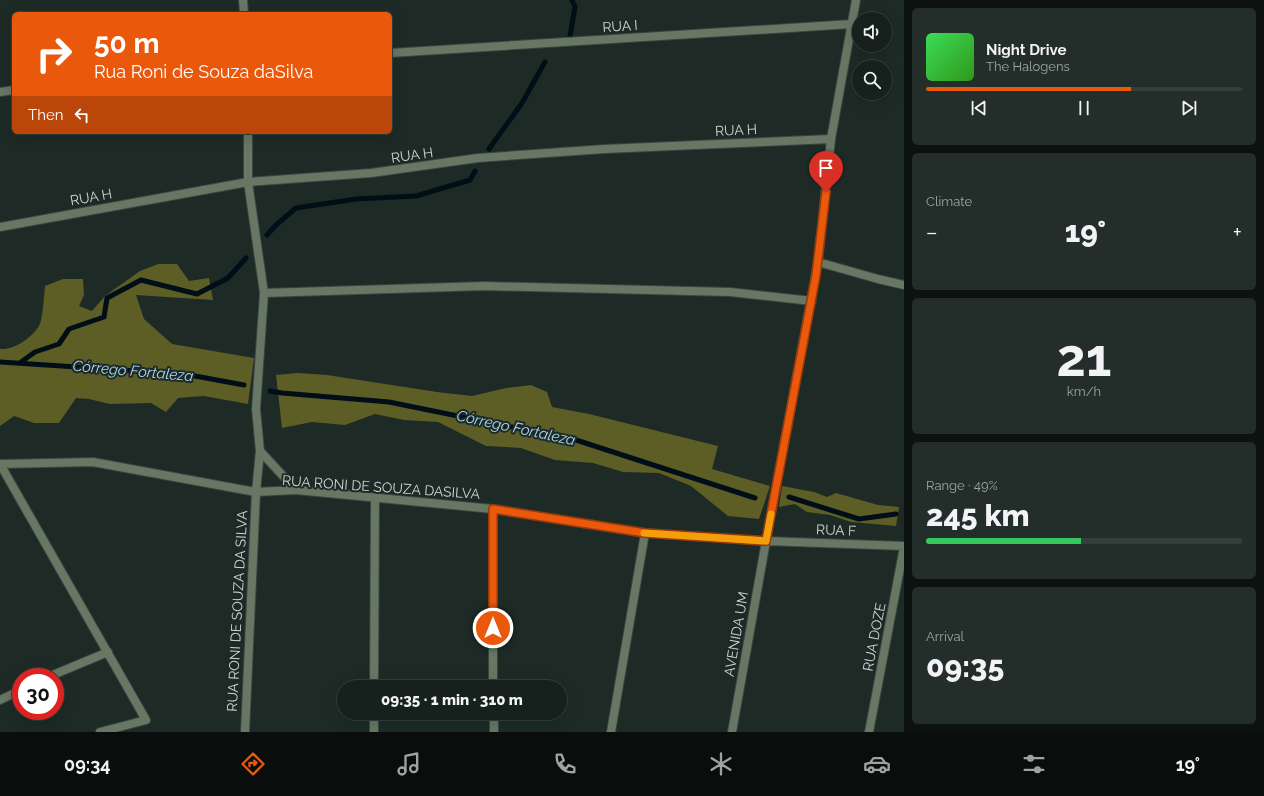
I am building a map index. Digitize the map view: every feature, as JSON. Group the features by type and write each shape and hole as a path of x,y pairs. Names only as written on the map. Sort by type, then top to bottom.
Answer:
{"street":[{"path":"243,0 244,12"},
{"name":"AVENIDA UM","path":"854,12 856,0"},
{"name":"AVENIDA UM","path":"732,732 766,541 812,301 818,262 831,139 852,24"},
{"name":"RUA I","path":"392,53 852,24"},
{"path":"0,92 12,90"},
{"path":"248,134 248,182"},
{"name":"RUA H","path":"0,227 248,182 371,173 494,157 831,139"},
{"name":"RUA RONI DE SOUZA DA SILVA","path":"245,732 256,492 260,451 256,409 264,292 248,182"},
{"path":"818,262 904,285"},
{"path":"264,292 484,286 730,292 812,301"},
{"path":"260,451 296,490"},
{"name":"RUA RONI DE SOUZA DASILVA","path":"0,464 93,462 256,492 296,490 493,509 645,533 766,541"},
{"path":"0,464 146,720 100,732"},
{"path":"374,680 376,498"},
{"path":"493,509 494,680"},
{"path":"611,732 645,533"},
{"name":"RUA F","path":"766,541 904,546"},
{"name":"RUA DOZE","path":"869,732 904,546"},
{"path":"64,670 108,652"},
{"path":"0,700 12,694"},
{"path":"374,720 374,732"},
{"path":"494,720 494,732"}],"shaded area":[{"path":"158,264 177,264 189,281 209,278 213,300 136,295 144,319 172,344 254,358 248,404 204,396 178,398 166,412 151,403 110,404 89,399 76,398 59,423 34,423 14,416 0,426 0,349 11,348 17,345 32,335 39,326 45,286 63,279 83,279 84,295 79,306 92,311 105,296 140,271"},
{"path":"298,373 327,375 472,396 506,388 531,385 547,392 552,407 589,414 718,446 712,469 770,486 759,519 728,516 691,486 659,473 623,472 593,463 555,460 521,448 486,446 438,422 404,420 375,414 345,425 312,422 282,428 276,375"},
{"path":"782,486 814,492 827,497 836,493 878,505 899,507 896,526 851,522 830,515 807,512 795,504 779,507"}],"waterway":[{"name":"Córrego Fortaleza","path":"570,36 575,7 572,0"},
{"name":"Córrego Fortaleza","path":"489,149 522,103 545,62"},
{"name":"Córrego Fortaleza","path":"267,235 296,208 356,199 416,196 470,180 475,171"},
{"name":"Córrego Fortaleza","path":"21,362 35,352 59,344 69,329 104,317 107,298 141,280 197,294 228,278 246,258"},
{"name":"Córrego Fortaleza","path":"0,362 184,374 244,385"},
{"name":"Córrego Fortaleza","path":"270,391 389,402 576,440 755,498"},
{"name":"Córrego Fortaleza","path":"789,497 859,519 896,514"}],"slow traffic":[{"path":"644,533 766,541 771,514"}],"route":[{"path":"493,628 493,509 645,533 766,541 809,316 818,262 826,192"}]}
